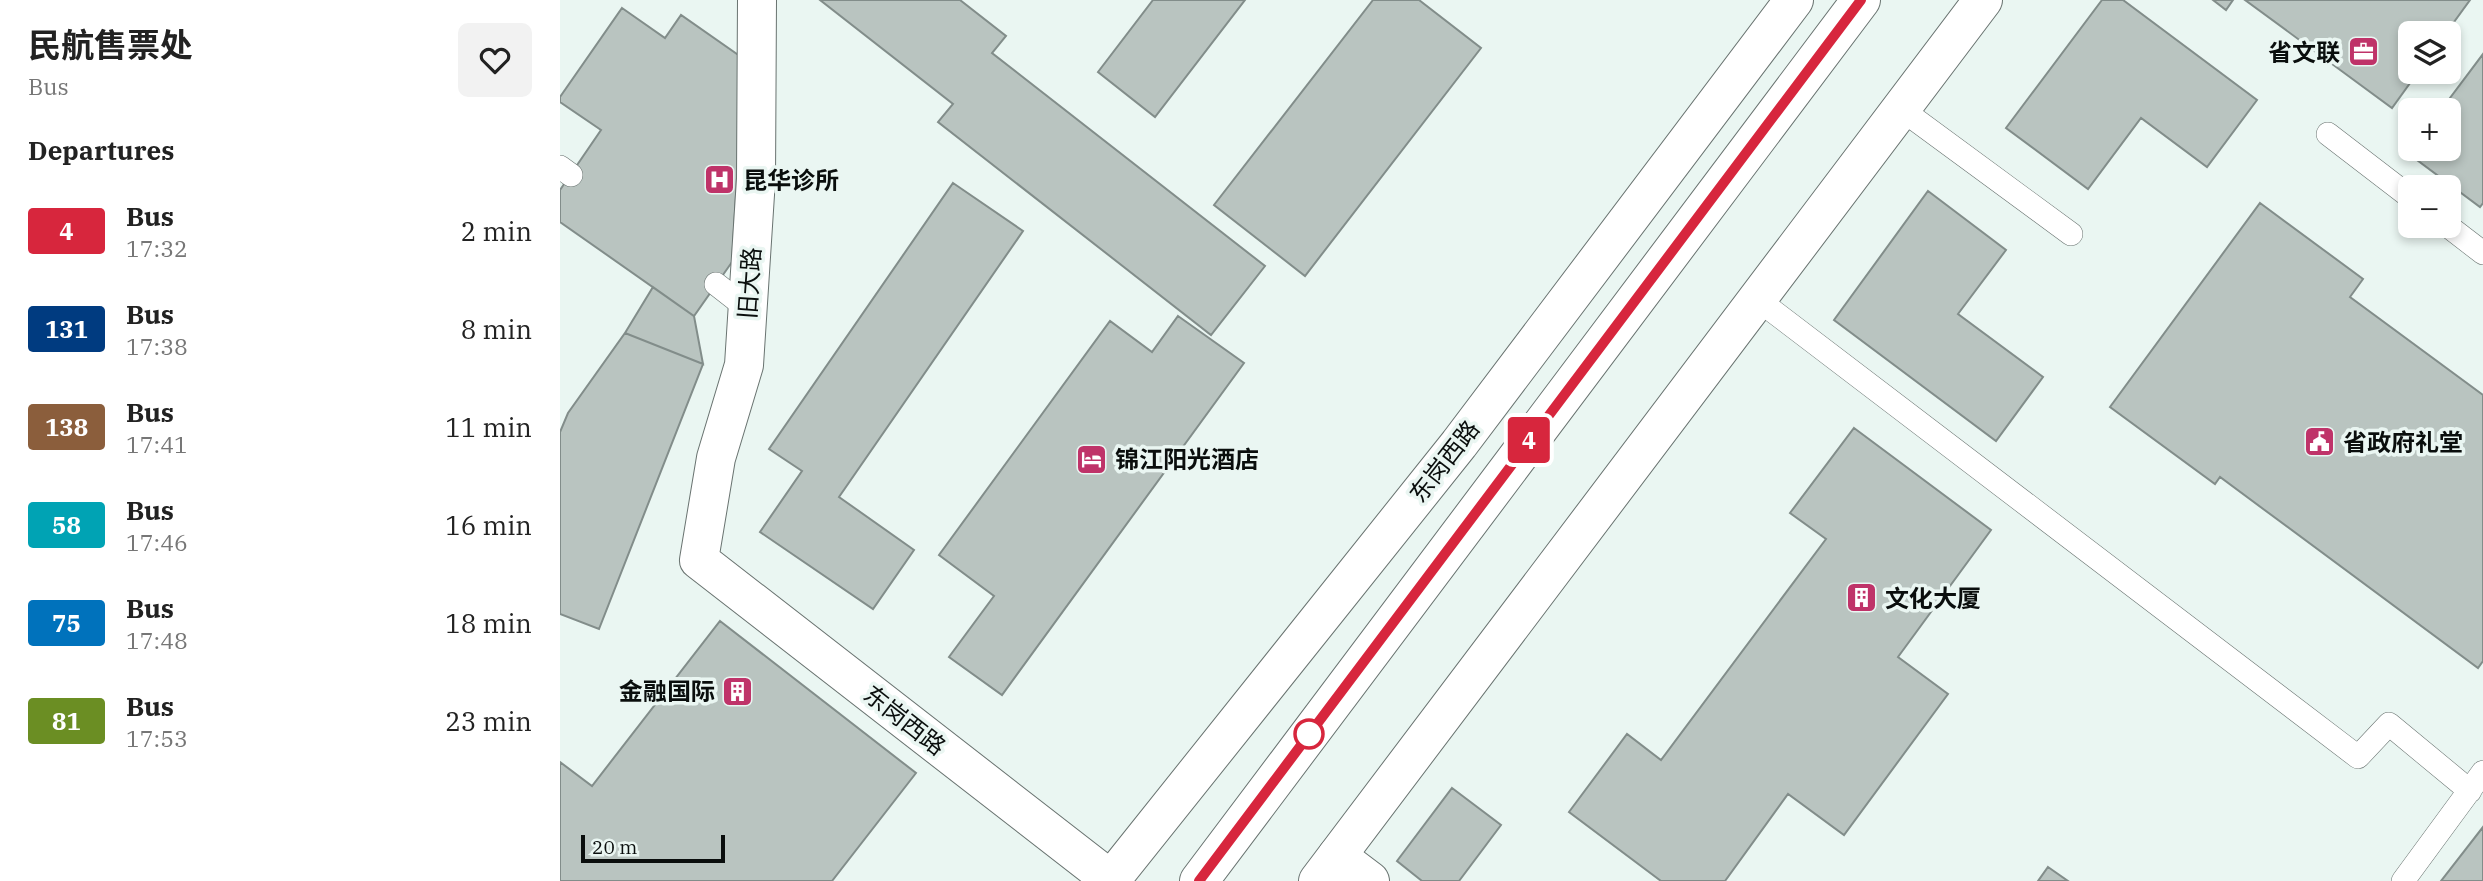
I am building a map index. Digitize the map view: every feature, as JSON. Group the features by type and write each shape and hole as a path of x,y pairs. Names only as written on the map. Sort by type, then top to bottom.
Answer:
{"street":[{"name":"旧大路","path":"699,560 716,458 744,365 756,179 757,0"},
{"name":"东岗西路","path":"699,560 1110,881 1459,444 1794,0"},
{"path":"1199,881 1861,0"},
{"path":"1370,881 1328,869 1983,0"}],"lane":[{"path":"1901,108 2071,234"},
{"path":"2328,134 2398,188"},
{"path":"2461,236 2483,253"},
{"path":"716,284 748,309"},
{"path":"1757,299 2358,757 2389,724 2476,782 2403,881"}],"building":[{"path":"820,0 960,0 1006,36 992,53 1265,266 1211,335 938,122 953,104"},
{"path":"1153,0 1245,0 1155,117 1098,72"},
{"path":"1373,0 1419,0 1481,48 1305,276 1214,205"},
{"path":"2102,0 2123,0 2257,100 2207,167 2141,118 2088,189 2006,128"},
{"name":"省文联","path":"2213,0 2233,0 2226,10"},
{"name":"省文联","path":"2245,0 2470,0 2455,21 2398,21 2398,84 2409,84 2392,108"},
{"path":"622,8 665,38 681,15 744,59 732,262 694,316 560,222 560,190 601,130 560,102 560,97"},
{"path":"2483,54 2483,203 2480,207 2461,193 2461,175 2437,175 2418,161 2461,161 2461,98 2450,98"},
{"path":"953,183 1023,231 839,497 914,550 873,609 760,532 802,471 769,449"},
{"path":"1928,191 2006,250 1958,314 2043,377 1996,441 1834,320"},
{"name":"省政府礼堂","path":"2260,203 2363,279 2350,297 2483,395 2483,661 2478,668 2220,477 2215,484 2110,407"},
{"path":"653,287 694,316 703,364 625,333"},
{"name":"锦江阳光酒店","path":"1178,316 1244,363 1002,695 949,657 994,596 939,555 1110,321 1152,352"},
{"path":"625,333 703,364 599,629 560,614 560,432 568,413"},
{"name":"文化大厦","path":"1854,428 1991,530 1898,657 1948,694 1844,835 1788,794 1725,881 1661,881 1569,812 1627,734 1661,760 1826,539 1790,513"},
{"name":"金融国际","path":"720,621 916,773 832,881 560,881 560,762 592,786"},
{"path":"1452,788 1501,825 1459,881 1422,881 1397,861"},
{"path":"2483,827 2483,881 2441,881"},
{"path":"2048,867 2068,881 2038,881"}],"bus line":[{"name":"4","path":"1199,881 1861,0"}],"place":[{"name":"省文联","path":"2363,52"},
{"name":"昆华诊所","path":"720,180"},
{"name":"省政府礼堂","path":"2320,442"},
{"name":"锦江阳光酒店","path":"1092,459"},
{"name":"文化大厦","path":"1862,598"},
{"name":"金融国际","path":"738,691"}]}
